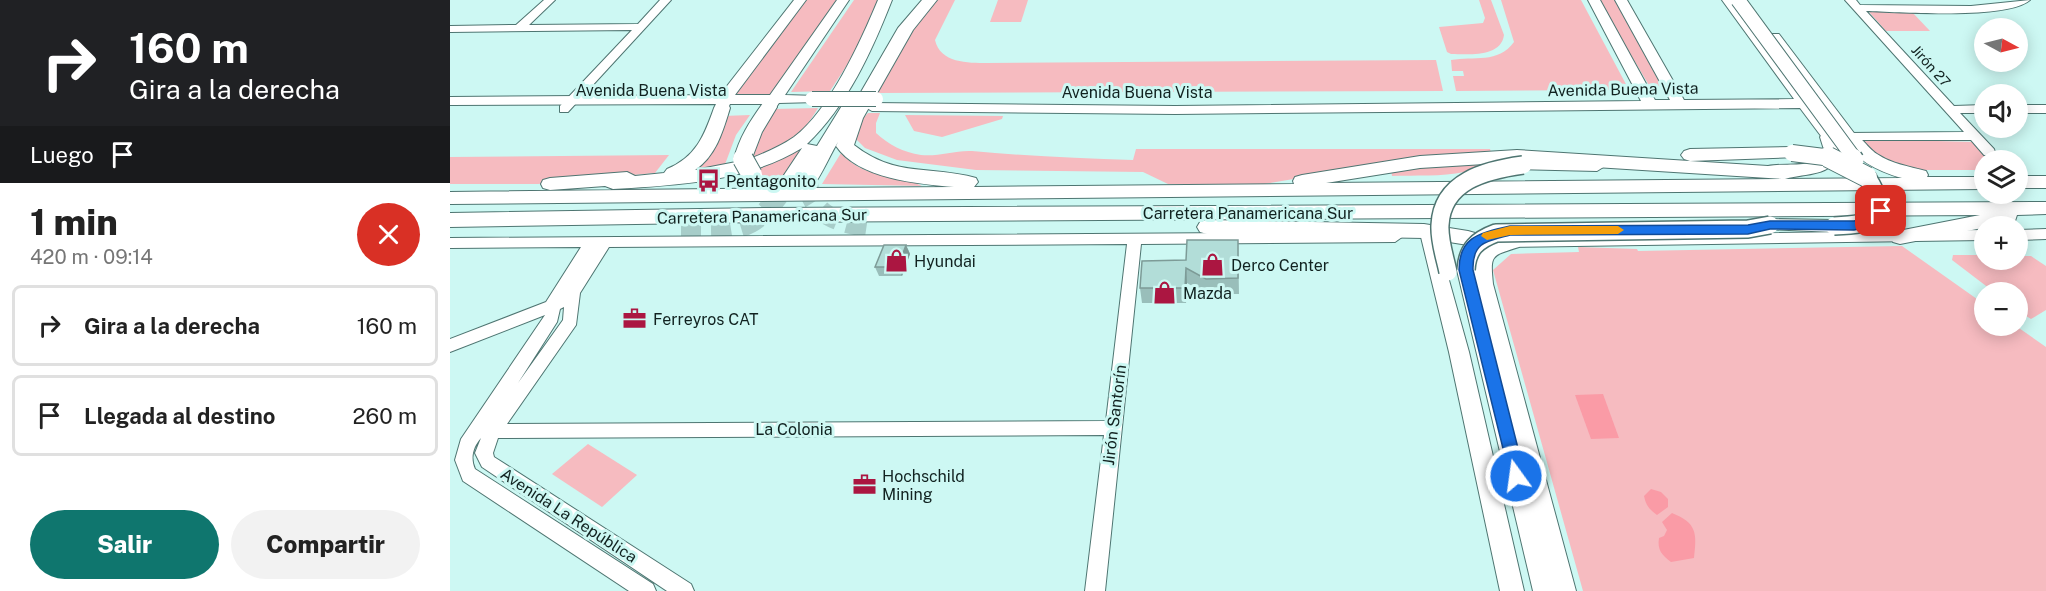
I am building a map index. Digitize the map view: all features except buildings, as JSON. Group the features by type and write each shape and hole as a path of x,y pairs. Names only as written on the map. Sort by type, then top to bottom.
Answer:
{"highway":[{"path":"506,188 638,182 692,176 742,166 787,150 805,137 822,117 873,29 885,0"},
{"path":"789,181 877,40 893,0"},
{"path":"808,183 814,166 890,38 922,0"},
{"path":"930,0 906,28 854,118 845,146 858,159 892,172 939,179 972,182 1141,184 1176,192"},
{"path":"450,196 506,188 660,175 679,171 699,159 707,148 723,103"},
{"path":"771,103 753,128 746,144 747,167 760,183 769,187 799,192 878,194"},
{"path":"1761,172 1822,166 1831,160 1834,153 1829,137"},
{"path":"1849,137 1862,153 1888,168 1958,183 1974,183"},
{"path":"1570,158 1809,154 1829,158 1867,177"},
{"path":"1241,192 1420,162 1517,156 1872,179 1898,185"},
{"path":"2028,182 2046,182"},
{"name":"Carretera Panamericana Sur","path":"450,196 1241,192 1958,183"},
{"path":"1900,237 1983,222 2042,208"},
{"name":"Carretera Panamericana Sur","path":"450,220 777,215 2042,208"},
{"path":"1358,213 1395,220 1468,223 1754,222 1770,225"},
{"path":"867,227 1290,228 1425,231 1468,238"},
{"path":"450,230 681,231"}],"main road":[{"path":"723,103 801,0"},
{"path":"771,103 843,0"},
{"path":"1594,0 1648,101"},
{"path":"1621,0 1677,100"},
{"path":"1728,0 1811,99 1849,137"},
{"path":"1525,591 1457,271 1473,244 1496,233 1748,229 1770,225 1854,225 1872,222 1881,211 1881,201 1867,177 1738,0"},
{"path":"1745,0 1811,99 1829,137"},
{"name":"Avenida Buena Vista","path":"450,110 568,105 723,103 1114,104 1811,99"},
{"name":"Avenida Buena Vista","path":"450,101 568,105"},
{"path":"1545,591 1457,271 1440,223 1446,203 1452,193 1464,181 1482,172 1523,165 1656,166"},
{"path":"1429,237 1459,351 1512,591"},
{"path":"1513,243 1488,251 1482,260 1483,274 1564,591"}],"street":[{"path":"519,28 550,0"},
{"path":"568,105 666,0"},
{"path":"1944,0 1953,9"},
{"path":"1854,4 1953,9 2010,6 2025,0"},
{"name":"Jirón 27","path":"1854,4 1974,135"},
{"path":"450,29 641,27"},
{"path":"1950,110 1974,109"},
{"path":"2028,109 2046,109"},
{"path":"1849,137 1974,136"},
{"name":"Jirón 27","path":"1977,138 1987,150"},
{"path":"2028,235 2046,234"},
{"path":"450,243 1429,237 1513,243 1974,235"},
{"name":"Jirón Santorín","path":"1095,591 1135,238"},
{"name":"Avenida La República","path":"599,242 572,299 571,321 493,430 484,453 488,462 684,591"},
{"name":"Avenida La República","path":"599,242 554,304 552,318 546,328 476,431 463,457 464,467 469,474 646,591"},
{"path":"450,346 554,304 572,299"},
{"name":"La Colonia","path":"476,431 1112,428"}],"shaded area":[{"path":"804,0 838,0 771,96 733,97"},
{"path":"854,0 880,0 870,30 830,91 791,92"},
{"path":"935,0 955,0 935,40 943,53 964,62 1436,60 1443,91 875,93 914,24"},
{"path":"998,0 1028,0 1021,22 990,22"},
{"path":"1479,0 1491,0 1504,35 1502,42 1497,48 1482,53 1451,54 1447,52 1439,27 1483,23 1485,18"},
{"path":"1501,0 1581,0 1628,88 1624,90 1456,91 1453,76 1464,76 1463,71 1452,71 1451,60 1485,58 1501,54 1514,42"},
{"path":"1598,0 1617,0 1665,86 1650,87"},
{"path":"1869,12 1912,12 1930,31 1886,31"},
{"path":"818,108 805,127 791,140 753,159 755,135 772,109"},
{"path":"868,113 880,113 876,123 876,133 881,137 902,150 921,155 972,151 1133,160 1136,149 1490,149 1491,152 1370,166 1258,185 1168,184 1143,172 976,170 897,160 865,148 855,138 858,124"},
{"path":"750,115 736,135 724,167 686,174 723,116"},
{"path":"905,115 1003,116 1002,119 942,137 914,131"},
{"path":"810,137 781,181 766,178 756,166"},
{"path":"1861,139 1976,142 1984,150 1974,150 1974,170 1905,170 1881,161"},
{"path":"841,153 860,168 922,186 822,184"},
{"path":"669,155 655,173 538,184 450,184 450,157"},
{"path":"1500,162 1456,174 1392,176 1391,169"},
{"path":"1902,246 1974,297 1974,336 2028,334 2046,347 2046,591 1583,591 1493,270 1511,254 1579,252 1578,247 1637,249 1638,251"},
{"path":"1953,255 1974,255 1974,270 2028,270 2028,256 2031,256 2046,266 2046,310 2031,319 2028,317 2028,282 1981,282 1952,260"},
{"path":"1603,394 1619,438 1591,439 1575,395"},
{"path":"588,444 637,475 602,507 552,474"},
{"path":"1651,489 1661,492 1668,499 1668,507 1657,515 1649,507 1644,496"},
{"path":"1672,513 1691,525 1695,535 1694,558 1671,562 1661,552 1659,538 1664,536 1667,530 1662,522"}],"tunnel":[{"path":"681,231 718,231 744,226 766,211 789,181"},
{"path":"808,183 815,203 828,216 846,223 867,227"}],"slow traffic":[{"path":"1487,236 1510,231 1618,230"}],"place":[{"name":"Pentagonito","path":"708,181"},
{"name":"Hyundai","path":"896,261"},
{"name":"Derco Center","path":"1213,265"},
{"name":"Mazda","path":"1165,293"},
{"name":"Ferreyros CAT","path":"635,319"},
{"name":"Hochschild Mining","path":"864,485"}],"route":[{"path":"1516,476 1466,270 1466,256 1473,244 1483,237 1510,231 1748,229 1770,225 1854,225 1872,222 1881,211"}]}
